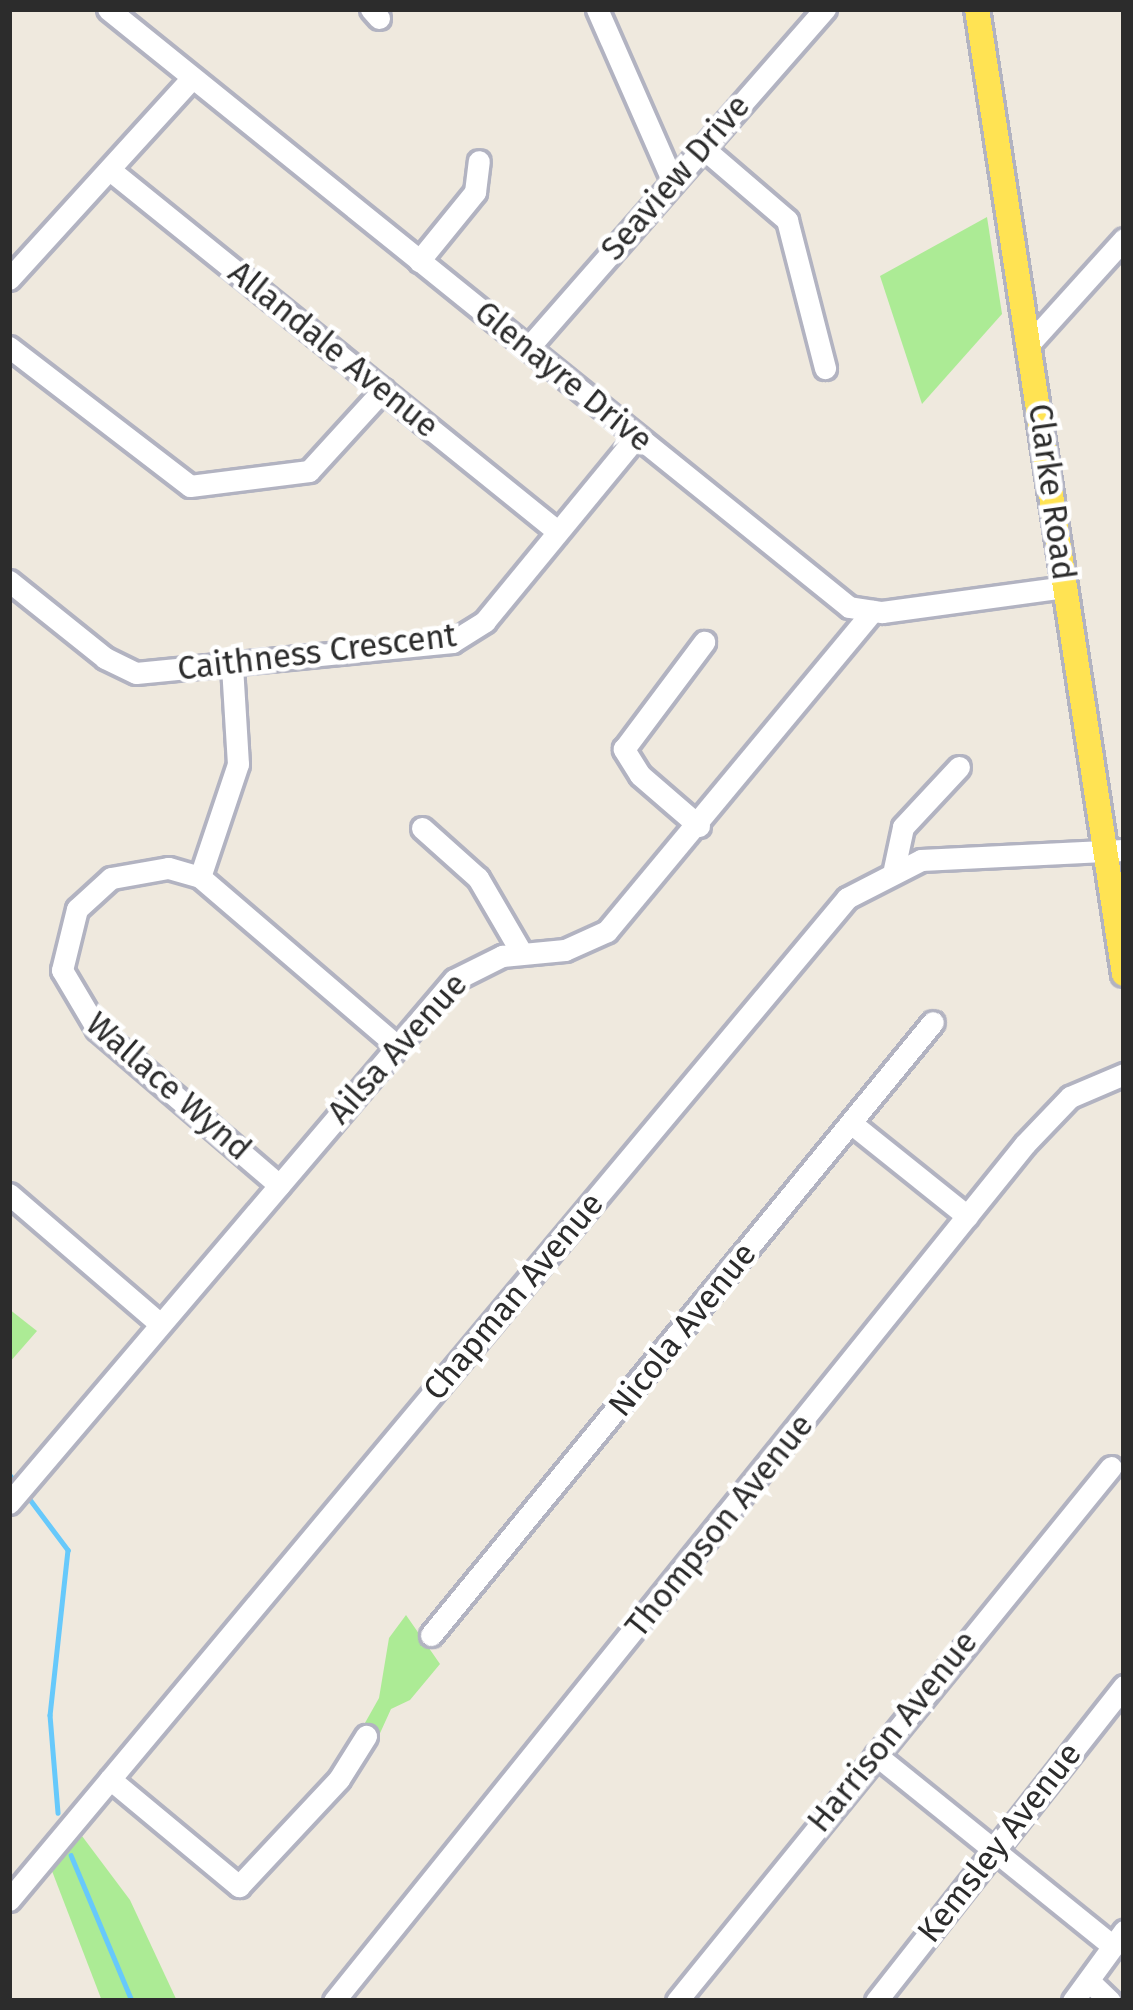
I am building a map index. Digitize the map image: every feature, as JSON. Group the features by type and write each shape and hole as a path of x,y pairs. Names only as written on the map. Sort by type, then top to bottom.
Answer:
{"main road":[{"name":"Clarke Road","path":"977,9 1064,586 1114,850 1124,974"}],"street":[{"path":"597,9 673,182"},
{"name":"Seaview Drive","path":"528,348 825,9"},
{"name":"Glenayre Drive","path":"119,12 192,78 849,608 873,611"},
{"path":"9,279 192,78"},
{"path":"704,148 787,220 825,368"},
{"path":"418,261 475,192 479,161"},
{"name":"Allandale Avenue","path":"110,170 557,531"},
{"path":"1030,343 1124,239"},
{"path":"9,347 190,486 309,471 383,391"},
{"name":"Caithness Crescent","path":"9,581 128,671 232,666 469,636 636,437"},
{"path":"873,611 1064,586"},
{"name":"Ailsa Avenue","path":"9,1503 463,973 521,952 565,950 607,931 699,826 873,611"},
{"path":"699,826 623,749 704,642"},
{"path":"232,666 238,764 200,877 398,1047"},
{"path":"894,869 903,827 959,767"},
{"path":"422,828 478,878 521,952"},
{"name":"Chapman Avenue","path":"9,1900 17,1875 110,1779 832,913 894,869 921,860 1114,850"},
{"name":"Wallace Wynd","path":"200,877 168,868 111,878 77,909 62,970 97,1029 279,1185"},
{"name":"Nicola Avenue","path":"430,1635 933,1022"},
{"name":"Thompson Avenue","path":"334,2001 967,1216 1070,1097 1124,1074"},
{"path":"850,1123 967,1216"},
{"path":"9,1195 160,1324"},
{"name":"Harrison Avenue","path":"677,2001 1111,1467"},
{"name":"Kemsley Avenue","path":"876,2001 1124,1686"},
{"path":"110,1779 231,1884 261,1870 366,1736"},
{"path":"876,1755 995,1851 1119,1938 1073,2001"},
{"path":"1089,1981 1110,2001"}],"green space":[{"path":"987,217 1002,314 922,404 880,276"},
{"path":"9,1309 37,1331 9,1363"},
{"path":"406,1615 440,1664 410,1700 391,1709 376,1742 361,1730 379,1698 389,1638"},
{"path":"82,1836 130,1900 177,2001 102,2001 52,1871"}],"waterway":[{"path":"9,1474 14,1480"},
{"path":"29,1498 68,1550 50,1715 58,1813"},
{"path":"71,1855 132,2001"}]}
